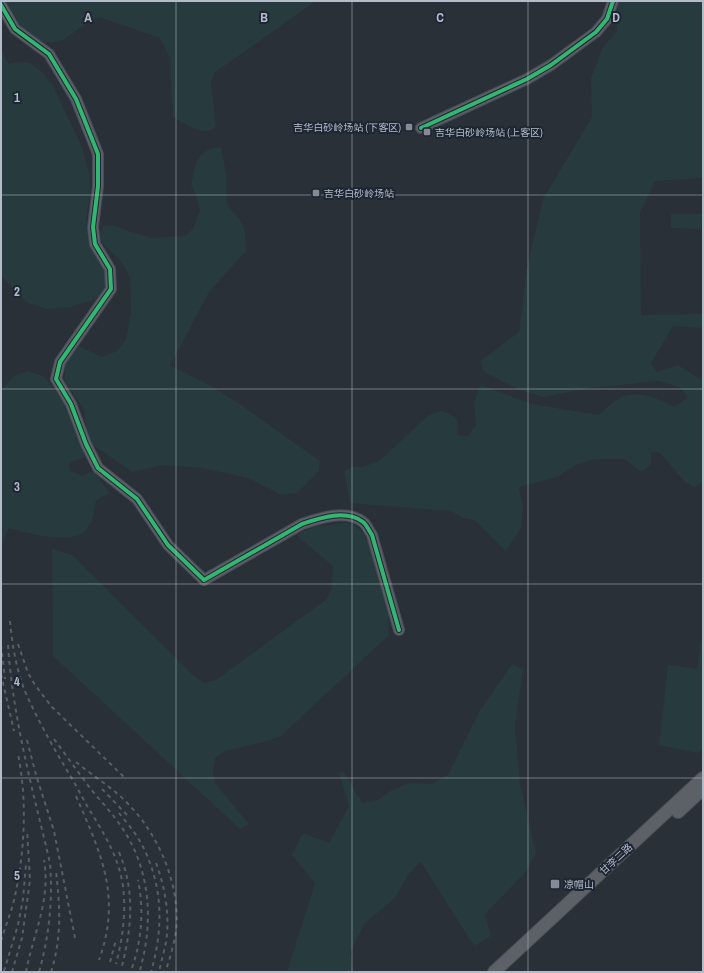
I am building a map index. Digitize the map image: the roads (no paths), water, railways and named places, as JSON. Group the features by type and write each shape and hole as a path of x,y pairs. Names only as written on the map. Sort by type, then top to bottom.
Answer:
{"main road":[{"name":"甘李二路","path":"494,972 703,778"},
{"name":"甘李二路","path":"506,972 703,789"}],"street":[{"path":"421,128 527,79 551,65 596,32 607,19 613,1"},
{"path":"1,5 16,29 49,54 76,99 98,154 98,186 93,227 95,244 110,269 111,289 60,362 56,379 71,404 86,444 98,468 138,499 168,545 204,580 302,524 319,518 334,516 351,516 364,522 372,535 399,630"}],"railway":[{"path":"10,621 15,655 24,689 46,734 98,824 116,860 122,880 124,901 121,943 116,964"},
{"path":"18,644 28,673 35,685 52,707 125,778"},
{"path":"1,645 5,679"},
{"path":"8,645 14,701 19,728 50,863 51,891 48,932 39,972"},
{"path":"1,674 14,731"},
{"path":"54,739 122,828 141,866 145,883 148,918 147,935 140,970"},
{"path":"27,740 36,775 54,831 75,938"},
{"path":"1,941 15,897 23,840 23,788 18,754"},
{"path":"76,762 130,806 151,833 166,864 172,881 177,915 174,941 165,972"},
{"path":"102,789 127,815"},
{"path":"76,796 93,837 106,876 109,916 106,937 99,960"},
{"path":"119,813 141,843 154,874 159,906 159,922 158,939 151,972"},
{"path":"12,972 22,938 30,880 27,830"},
{"path":"119,852 128,881 130,895 130,923 122,966"},
{"path":"26,972 43,903 46,875 44,860"},
{"path":"156,863 162,882 167,911 166,942 159,972"},
{"path":"4,971 18,925 23,899 26,864"},
{"path":"51,972 57,947 59,922 56,871"},
{"path":"132,968 138,946 141,924 141,902 138,880"},
{"path":"110,962 116,940"}],"place":[{"name":"吉华白砂岭场站 (下客区)","path":"409,127"},
{"name":"吉华白砂岭场站 (上客区)","path":"427,132"},
{"name":"吉华白砂岭场站","path":"316,193"},
{"name":"凉帽山","path":"555,884"}]}
